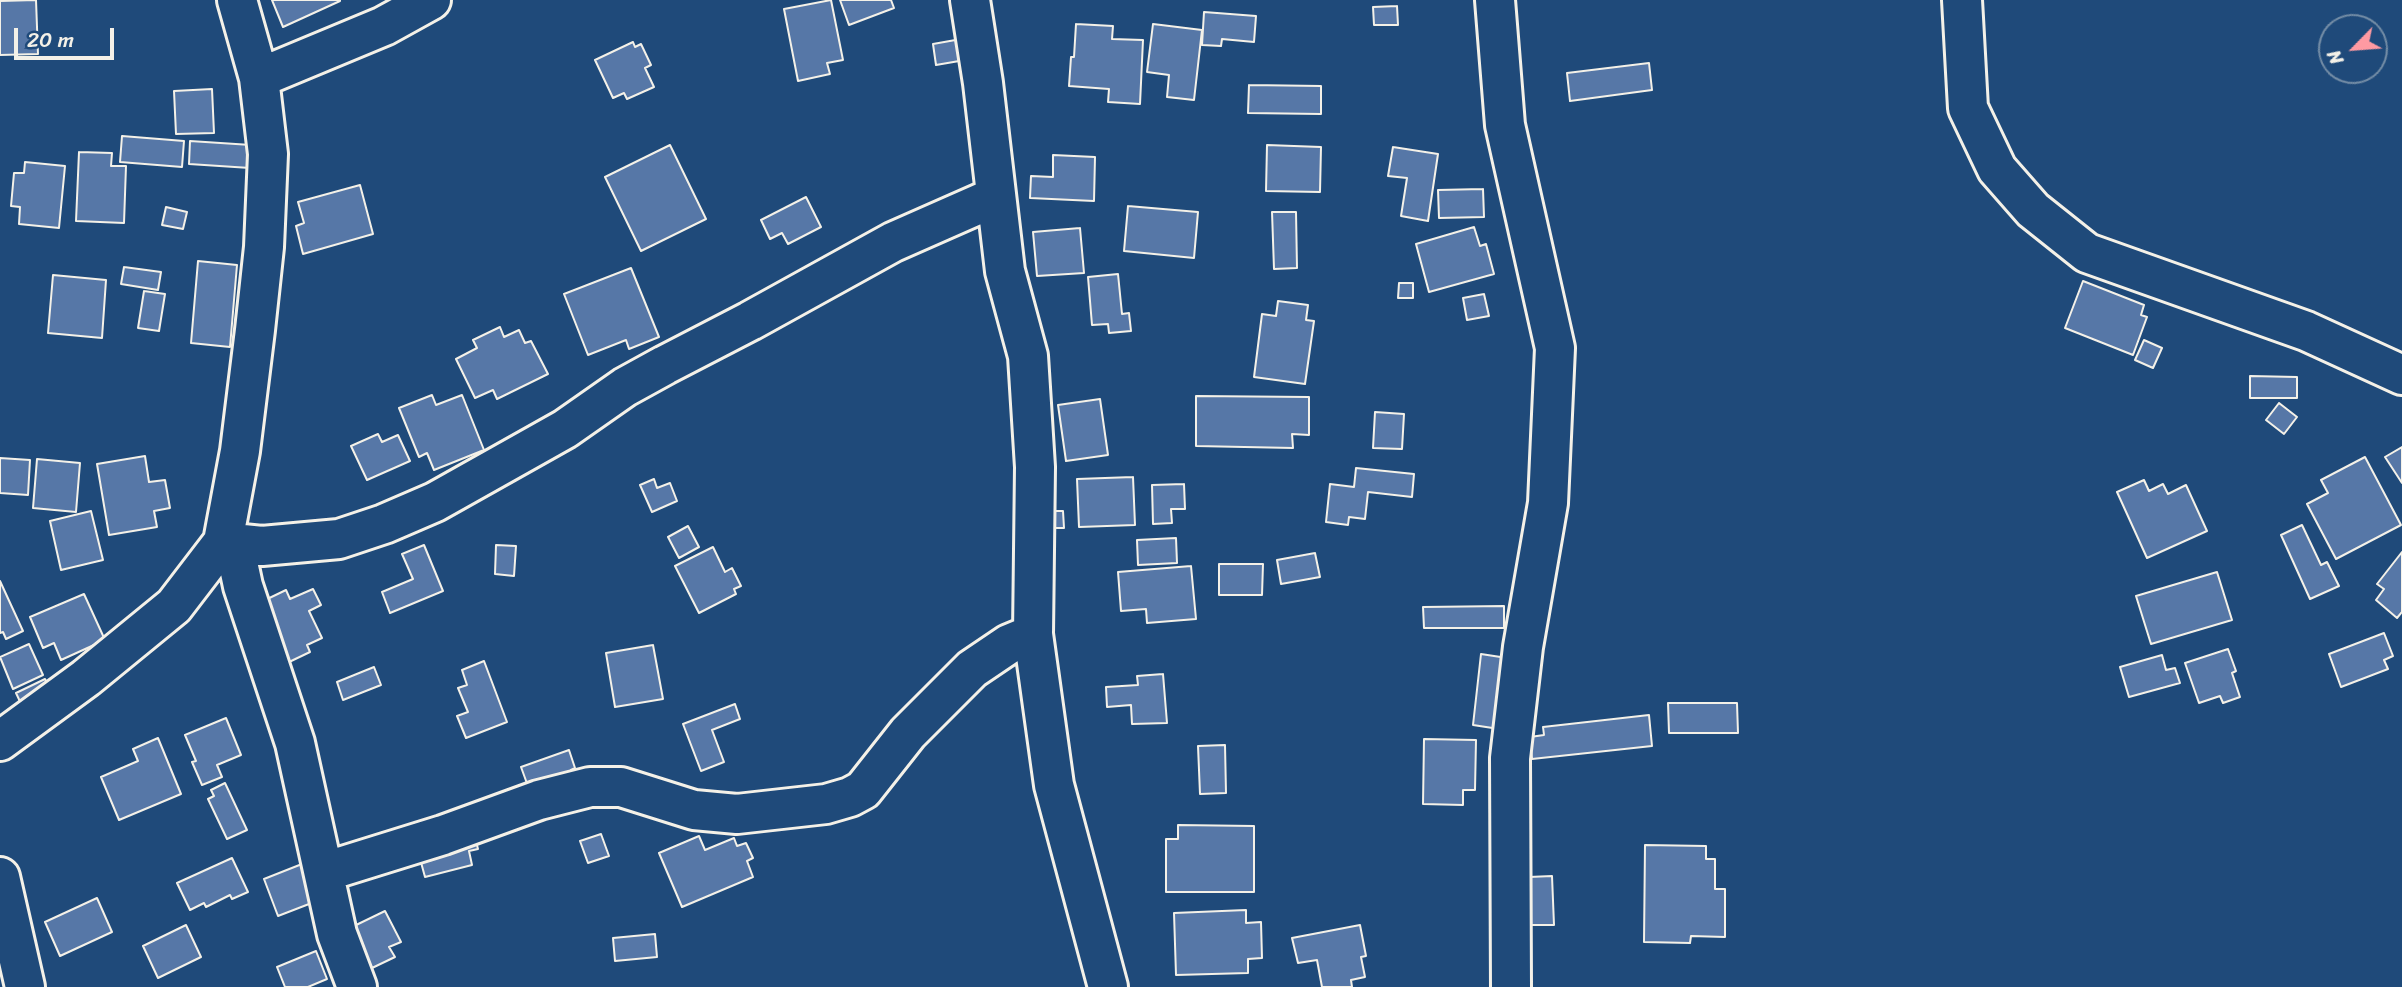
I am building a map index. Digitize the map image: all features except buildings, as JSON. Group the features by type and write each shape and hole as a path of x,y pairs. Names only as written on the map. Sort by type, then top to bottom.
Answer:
{"street":[{"path":"237,0 258,78 268,154 264,247 229,543 295,743 337,934 357,987"},
{"path":"258,78 384,26 431,0"},
{"path":"970,0 983,83 1005,271 1028,356 1035,467 1034,635 1054,785 1108,987"},
{"path":"1495,0 1505,125 1555,348 1548,503 1523,647 1510,758 1511,987"},
{"path":"1962,0 1968,108 1997,169 2033,210 2087,253 2306,331 2402,375"},
{"path":"229,543 262,545 339,539 384,524 435,502 565,429 625,387 665,365 893,242 995,197"},
{"path":"0,741 86,678 174,606 229,543"},
{"path":"324,872 443,835 539,800 590,787 621,787 694,810 737,814 825,804 850,797 863,790 908,733 972,670 1009,645 1034,635"},
{"path":"0,877 25,987"}]}
